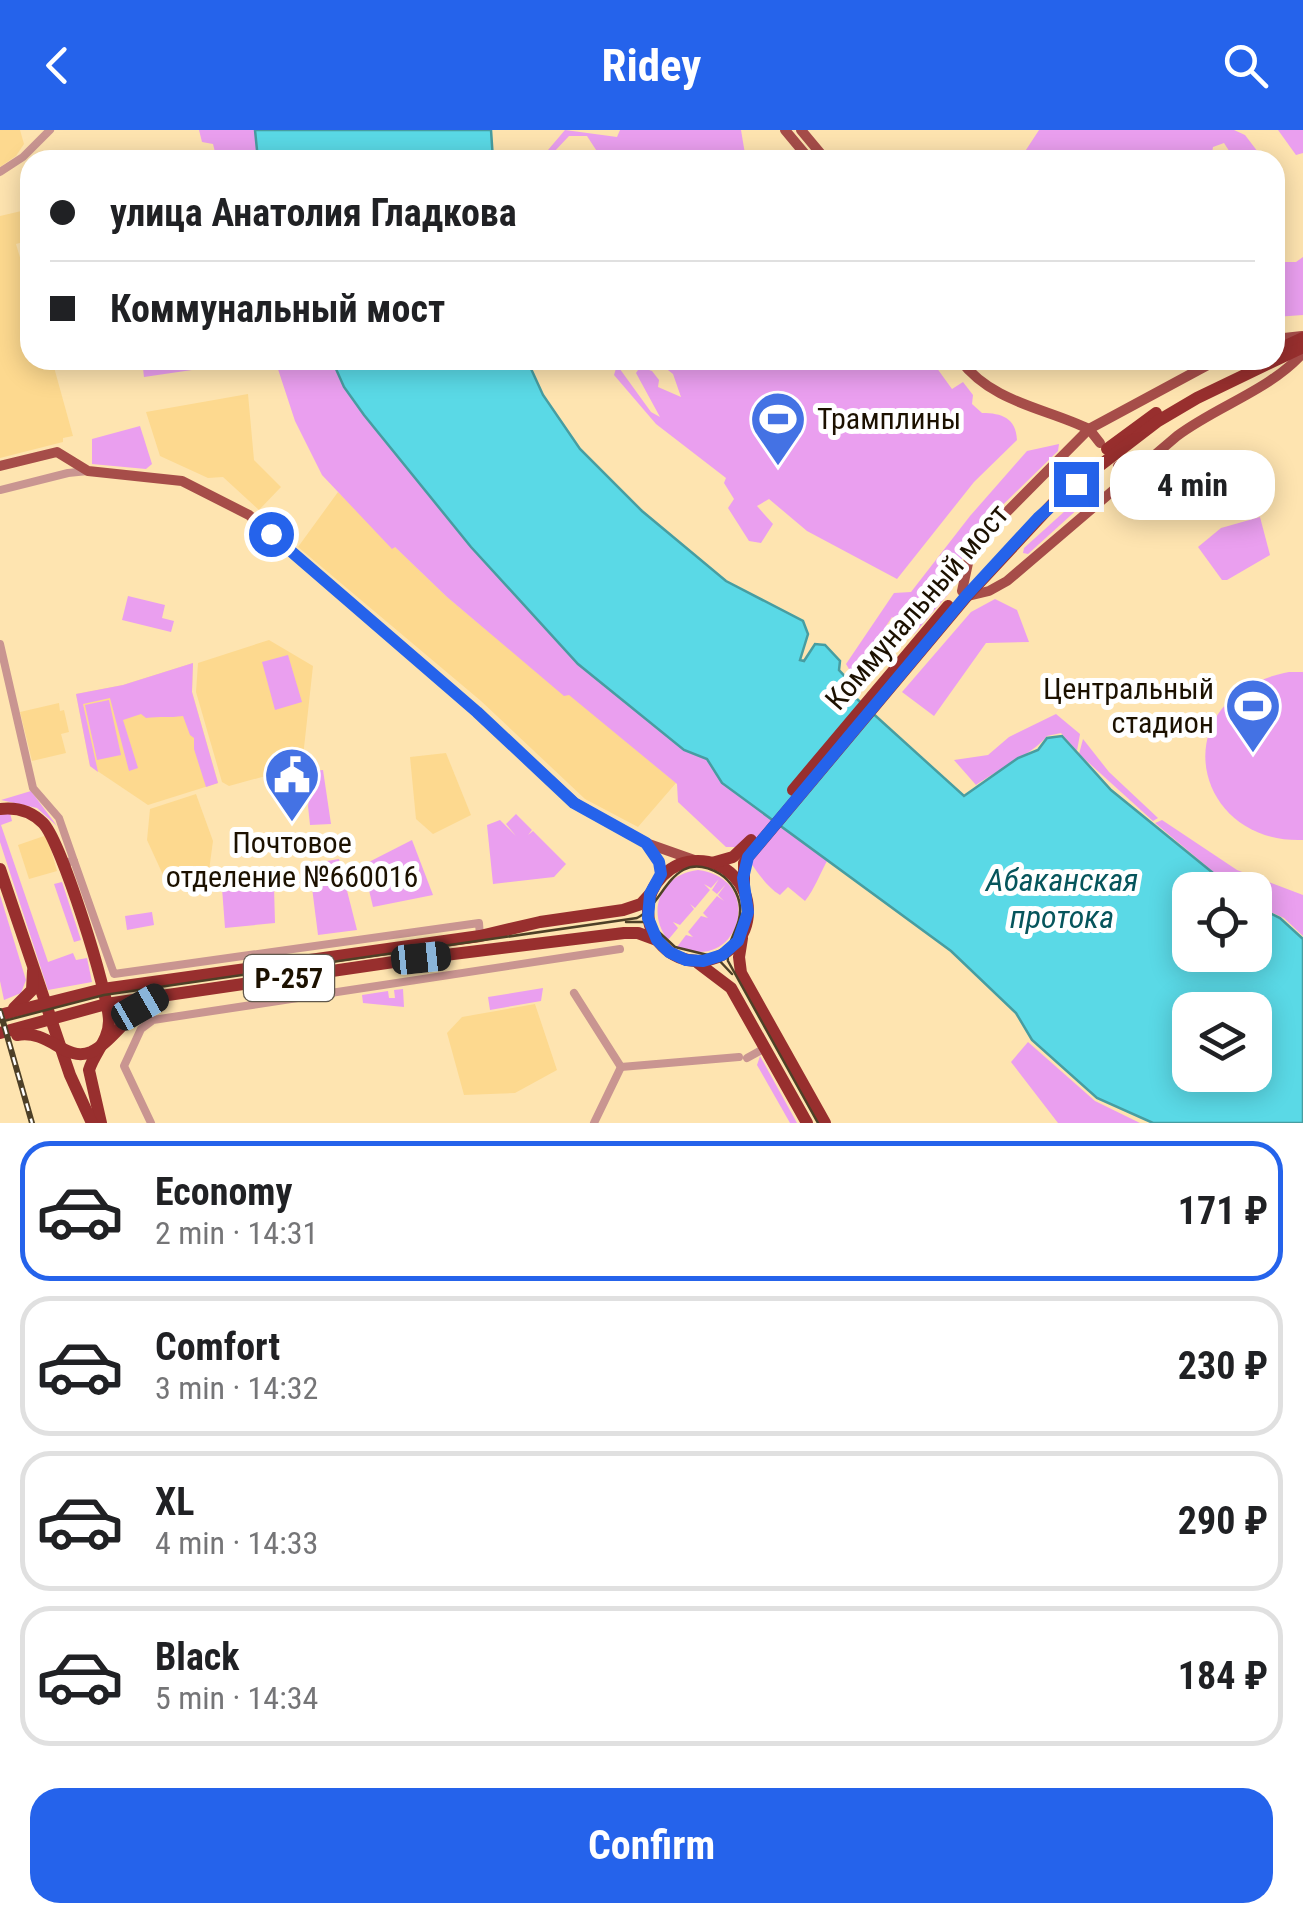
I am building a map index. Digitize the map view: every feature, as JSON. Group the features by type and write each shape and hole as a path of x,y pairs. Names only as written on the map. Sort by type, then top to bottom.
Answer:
{"highway":[{"name":"Коммунальный мост","path":"745,854 1055,490 1154,414 1238,370"},
{"name":"Коммунальный мост","path":"964,593 1059,497 1113,454 1197,398 1259,370"},
{"path":"3,808 24,811 42,822 68,862 109,1022 89,1070 101,1123"},
{"path":"712,863 745,854 748,912 739,958 741,973 825,1123"},
{"path":"657,940 648,918 650,894 661,877 675,866 697,861 712,863 728,870 744,890"},
{"path":"0,870 61,1048 92,1123"},
{"name":"Р-257","path":"0,1015 102,989 480,936 540,922 623,910 642,904 650,894"},
{"name":"Р-257","path":"0,1036 52,1017 106,1004 411,959 624,933 657,940 678,957 696,961"},
{"path":"696,961 722,955 742,935"},
{"path":"0,1015 24,1001 32,990 30,954"},
{"path":"696,961 731,988 808,1123"},
{"path":"98,971 130,985"},
{"path":"0,1036 34,1032 61,1048 83,1054 103,1044 131,1013 158,996"}],"main road":[{"path":"785,130 802,150"},
{"path":"801,130 818,150"},
{"path":"1198,370 1089,429 979,540 970,554 964,593 989,591 1007,581 1204,415 1284,373 1303,350"},
{"path":"968,370 991,391 1089,429 1100,442"},
{"path":"0,466 57,452 88,471 174,479 250,514 477,712 574,803 646,843 697,861"},
{"path":"1118,466 1127,478"},
{"path":"646,843 659,862 661,877"}],"street":[{"path":"30,130 35,144"},
{"path":"29,150 50,130"},
{"path":"0,490 68,472 88,471"},
{"path":"0,644 33,788 59,818 68,862 114,974 479,923 480,936"},
{"path":"151,1123 124,1066 140,1030 153,1020 620,949"},
{"path":"574,993 621,1067"},
{"path":"621,1067 743,1057 766,1048"},
{"path":"594,1123 621,1067"}],"shaded area":[{"path":"0,130 20,130 24,144 16,156 0,167"},
{"path":"199,130 255,130 257,150 214,150 213,144 202,142"},
{"path":"565,130 617,137 620,130 741,130 744,150 596,150 587,136 569,136 556,150 548,150"},
{"path":"1039,130 1234,130 1245,135 1256,150 1229,150 1224,143 1213,150 1026,150"},
{"path":"1278,130 1303,130 1303,153 1296,155"},
{"path":"20,211 20,243 16,244 20,257 20,370 55,370 73,436 0,458 0,216"},
{"path":"1303,257 1303,315 1285,316 1285,262"},
{"path":"143,370 192,370 144,377"},
{"path":"278,370 336,370 364,415 471,547 578,664 684,750 707,759 722,783 827,861 805,901 788,887 780,895 773,890 737,847 726,847 678,802 677,784 569,695 564,696 447,597 395,547 392,549 322,475 295,421"},
{"path":"616,370 621,370 651,412 660,417 636,373 652,371 659,380 658,387 681,397 668,370 938,370 952,389 963,382 973,395 972,404 982,413 996,414 1011,422 1017,440 974,482 897,579 807,531 769,499 757,506 773,524 761,543 749,541 728,508 734,499 724,483 726,478 656,424 614,375"},
{"path":"248,394 254,460 281,487 259,510 223,477 208,478 160,456 146,412"},
{"path":"140,426 152,464 146,469 92,464 92,439"},
{"path":"1059,444 1058,451 969,538 951,591 914,634 892,617 886,626 902,638 868,681 852,674 846,664 894,593 911,592 1027,451"},
{"path":"1096,483 1101,488 1028,554 1023,553 1024,548"},
{"path":"338,492 447,597 676,783 638,827 585,799 481,701 298,547"},
{"path":"1260,517 1270,555 1222,580 1198,547 1221,528"},
{"path":"128,596 165,605 162,618 174,621 171,632 122,620"},
{"path":"995,599 1017,610 1029,642 986,643 934,716 902,692 971,612"},
{"path":"269,640 313,666 302,766 229,786 222,782 196,692 198,663"},
{"path":"288,655 302,702 275,710 262,662"},
{"path":"193,663 192,692 218,783 148,805 90,766 76,694 123,685"},
{"path":"193,663 192,692 218,783 206,787 194,738 183,716 146,718 141,714 123,720 138,768 129,771 110,698 83,704 98,772 90,766 76,694 123,685"},
{"name":"Центральный стадион","path":"1289,672 1303,672 1303,840 1265,835 1235,819 1215,795 1206,766 1208,737 1222,709 1249,686"},
{"path":"109,700 121,755 97,760 85,705"},
{"path":"59,703 69,732 61,734 66,753 32,761 20,712"},
{"path":"1056,714 1080,734 1077,751 1061,733 1047,736 976,785 954,760 988,755 1009,737"},
{"path":"1083,739 1109,772 1158,818 1153,821 1079,754"},
{"path":"446,753 471,815 433,834 416,819 410,757"},
{"path":"323,770 331,824 310,825 308,806 314,771"},
{"path":"31,791 57,826 37,808 1,800"},
{"path":"196,794 213,841 208,878 169,888 147,840 150,809"},
{"path":"10,813 12,821 1,825 48,962 73,953 76,960 87,958 92,982 48,990 0,842 0,815"},
{"path":"516,814 532,830 528,835 533,831 566,864 554,877 493,884 487,825 500,820 516,836 506,824"},
{"path":"1162,820 1242,872 1214,872 1155,823"},
{"path":"47,835 57,871 29,879 18,845"},
{"path":"412,840 433,895 373,907 363,865"},
{"path":"339,859 357,930 318,935 309,864"},
{"path":"698,870 719,877 732,889 738,905 737,922 730,937 717,948 699,952 677,947 686,935 693,937 688,932 701,916 708,918 703,913 717,896 724,901 718,895 726,884 717,894 712,890 719,879 711,888 704,884 710,890 695,908 690,904 694,909 680,925 673,922 678,928 668,940 658,917 661,895 667,886 675,878"},
{"path":"62,882 81,940 74,942 54,884"},
{"path":"1272,883 1303,895 1303,936 1272,913"},
{"path":"274,887 275,923 225,928 222,888"},
{"path":"0,895 26,980 21,993 4,1000 0,981"},
{"path":"152,912 154,925 127,930 125,916"},
{"path":"543,988 541,1001 490,1010 488,997"},
{"path":"403,989 404,1007 363,1003 362,995 388,991 389,998 395,998 394,990"},
{"path":"535,1004 557,1070 515,1093 464,1095 447,1033 462,1017"},
{"path":"1028,1042 1095,1101 1140,1123 1058,1123 1011,1062"},
{"path":"760,1056 797,1123 790,1123 757,1065"}],"water":[{"path":"255,130 491,130 492,150 257,150"},
{"name":"Абаканская протока","path":"336,370 532,370 543,395 580,449 642,511 726,581 803,621 808,634 800,660 804,661 815,644 825,645 840,661 839,670 852,684 857,699 964,796 1018,758 1038,750 1047,738 1062,736 1111,790 1212,872 1172,872 1172,972 1272,972 1272,914 1303,939 1303,1123 1153,1123 1097,1098 1032,1040 1016,1013 951,951 722,783 707,759 684,750 578,664 471,547 364,415"}],"tram line":[{"path":"0,1022 104,995 637,918 680,872 704,867 724,877 736,893 740,914 728,961 818,1123"},
{"path":"626,922 648,922 675,947 716,957 732,974"}],"railway":[{"path":"0,1011 32,1123"}],"place":[{"name":"Трамплины","path":"778,468"},
{"name":"Центральный стадион","path":"1253,755"},
{"name":"Почтовое отделение №660016","path":"292,824"}],"route":[{"path":"271,534 477,712 574,803 646,843 659,862 661,874 648,902 653,934 669,952 686,960 703,961 728,951 745,928 748,912 743,878 748,857 966,596 1038,518 1076,484"}]}
